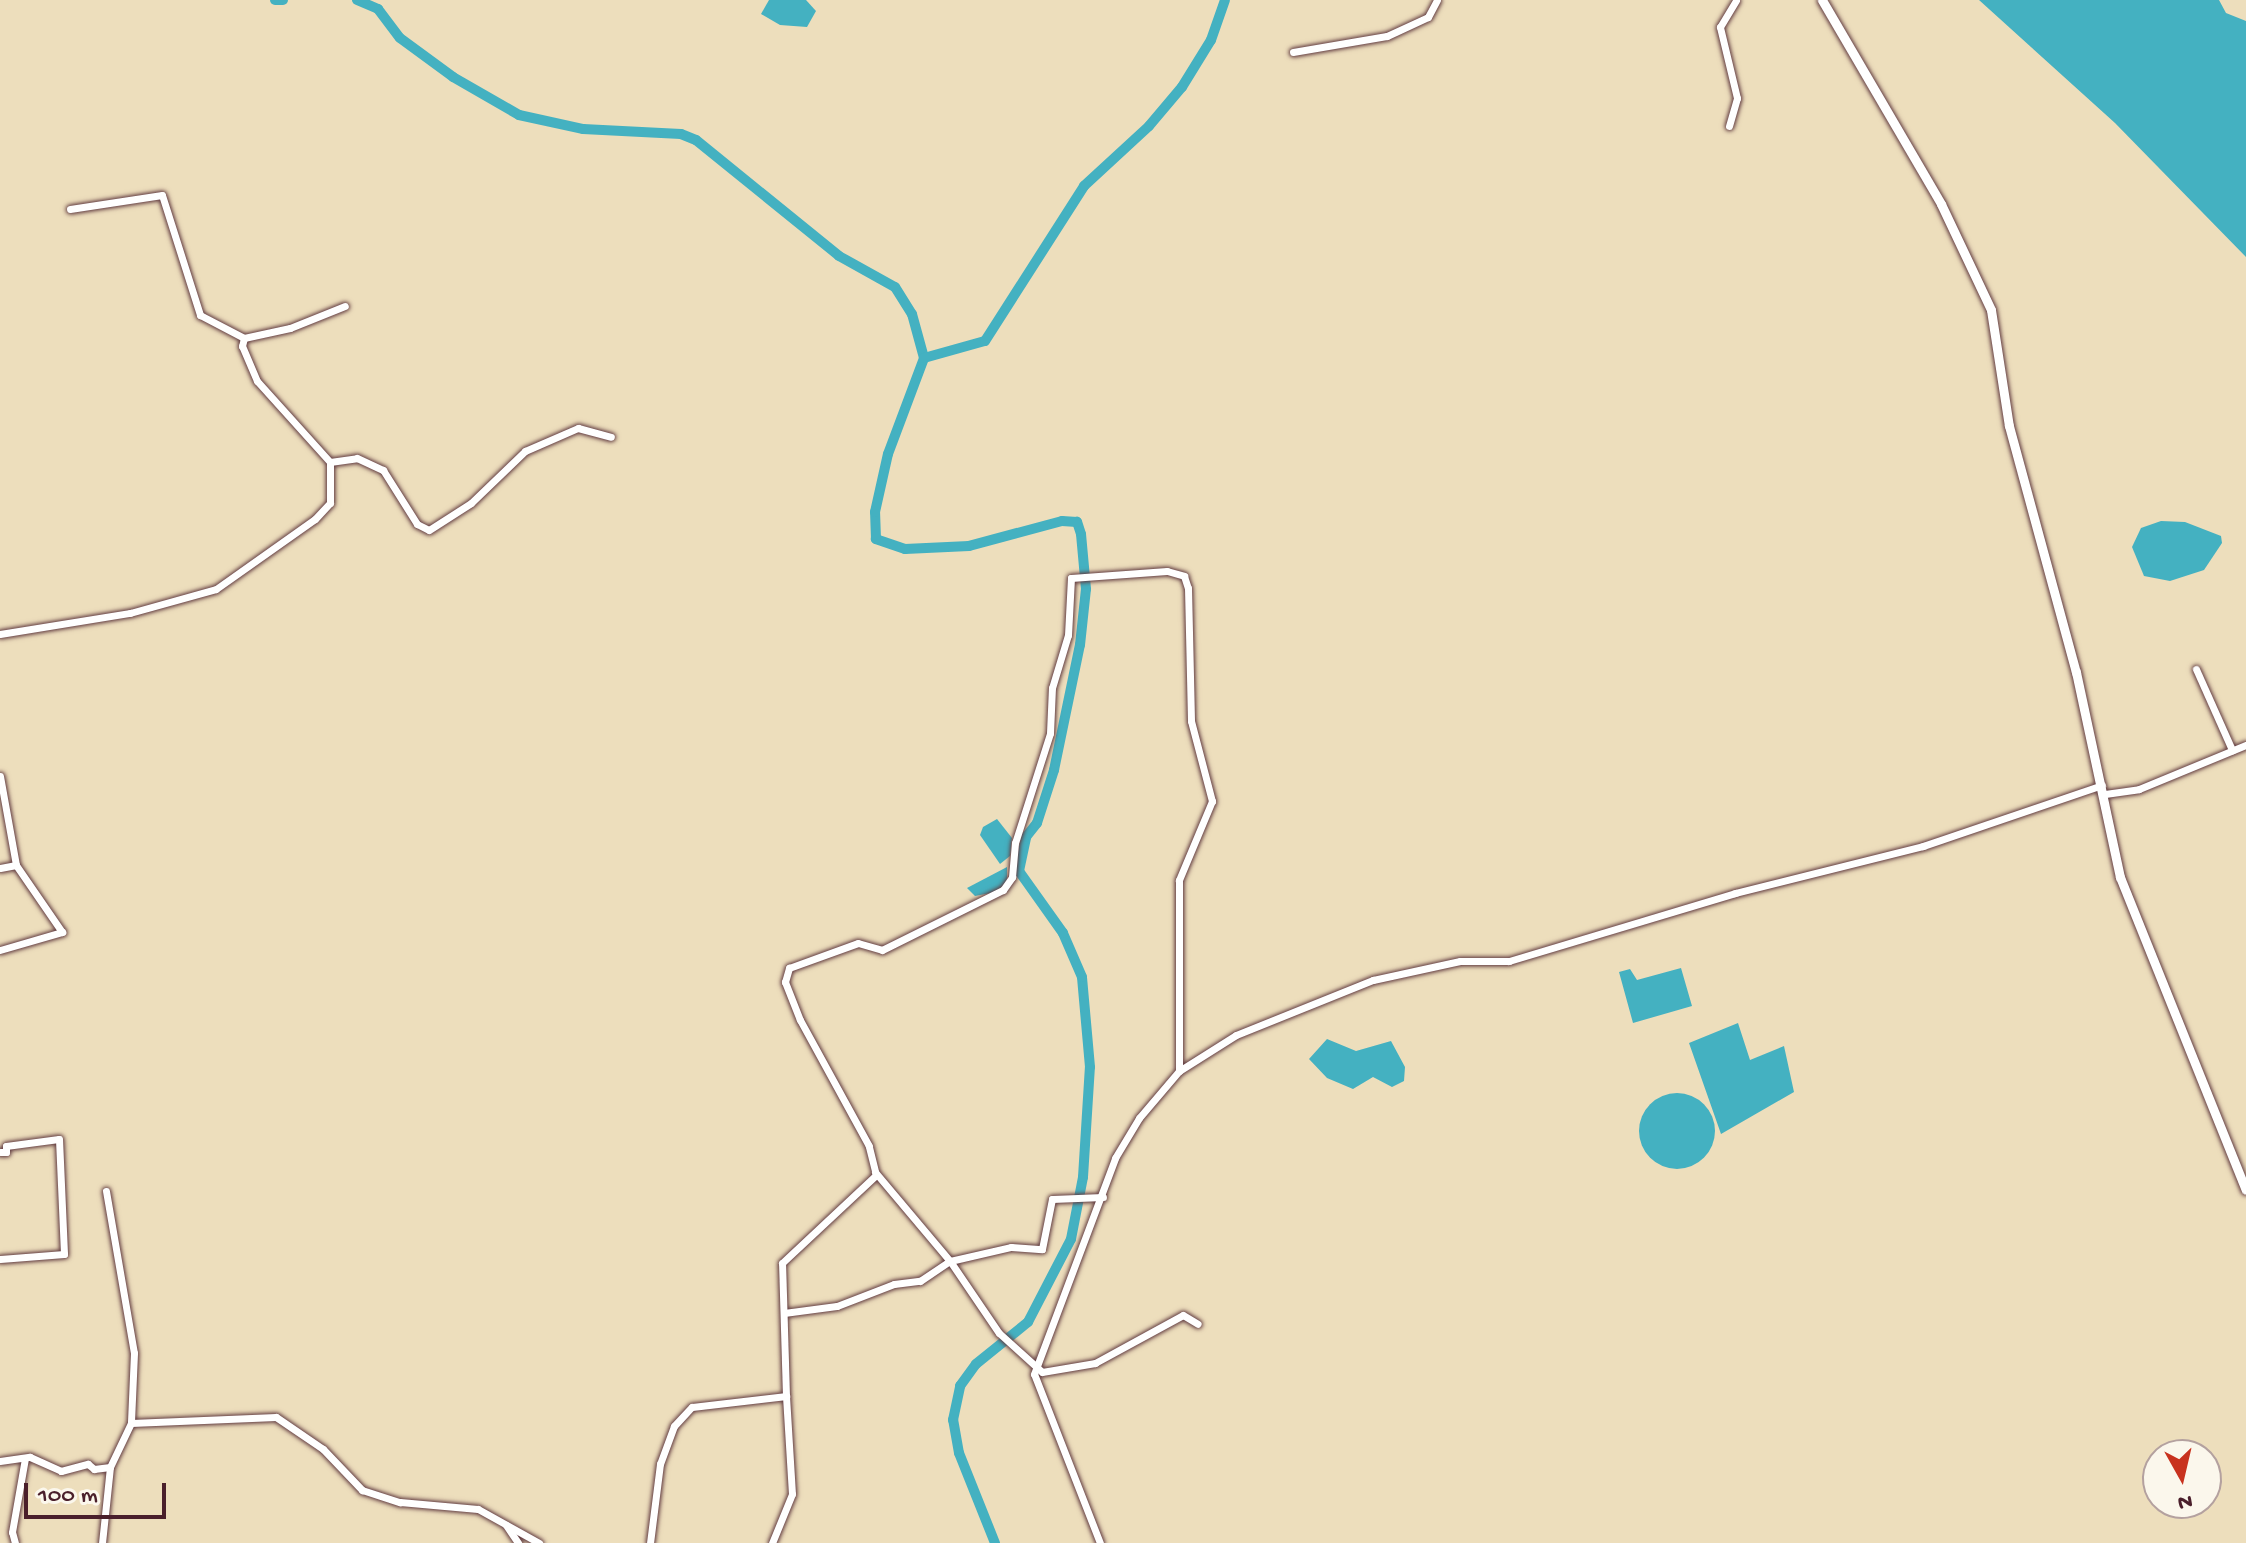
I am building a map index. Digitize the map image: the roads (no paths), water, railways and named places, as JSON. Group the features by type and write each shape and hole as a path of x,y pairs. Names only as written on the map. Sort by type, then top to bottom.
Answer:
{"street":[{"path":"1293,52 1387,36 1428,17 1437,0"},
{"path":"1729,126 1737,98 1720,27 1736,0"},
{"path":"1822,0 1941,204 1991,310 2009,426 2104,789 2120,877 2246,1190"},
{"path":"70,209 162,195 200,315 244,338 290,328 345,306"},
{"path":"0,634 130,613 216,589 330,503 330,462 257,381 246,361 244,338"},
{"path":"330,462 357,458 383,470 417,524 429,530 471,503 525,451 578,428 611,437"},
{"path":"1179,1071 1179,880 1212,801 1191,721 1188,588 1184,576 1167,571 1071,578 1068,635 1052,688 1050,733 1015,843 1012,877 1003,890 882,950 858,943 789,968 785,982 800,1020 869,1146 875,1172 950,1261 999,1333 1035,1368 1060,1372 1095,1363 1183,1315 1198,1324"},
{"path":"2196,669 2232,750"},
{"path":"1100,1543 1039,1394 1035,1368 1103,1197 1115,1158 1139,1118 1179,1071 1236,1035 1373,980 1460,961 1509,961 1735,893 1923,846 2104,789 2139,789 2246,745"},
{"path":"0,776 16,865 62,932 0,950"},
{"path":"0,868 16,865"},
{"path":"0,1152 6,1152 6,1146 59,1139 64,1254 0,1259"},
{"path":"772,1543 792,1494 782,1263 875,1172"},
{"path":"102,1543 110,1467 131,1423 134,1353 106,1191"},
{"path":"784,1313 837,1306 894,1284 920,1281 950,1261 1011,1247 1042,1249 1052,1199 1103,1197"},
{"path":"650,1543 664,1444 692,1407 719,1400 786,1396"},
{"path":"131,1423 276,1417 323,1449 374,1496 478,1509 539,1543"},
{"path":"0,1461 25,1458 61,1471 88,1464 94,1469 110,1467"},
{"path":"15,1543 12,1532 25,1458"},
{"path":"504,1523 518,1543"}],"water":[{"path":"769,0 806,0 816,11 807,27 780,25 761,14"},
{"path":"1979,0 2219,0 2226,13 2246,21 2246,257 2115,123"},
{"path":"2161,521 2185,522 2221,536 2222,543 2204,570 2170,581 2144,576 2132,547 2141,528"},
{"path":"997,819 1012,838 1010,856 1000,864 980,835 983,827"},
{"path":"1007,867 1007,882 996,892 975,896 967,888"},
{"path":"1681,968 1692,1006 1633,1023 1619,972 1630,969 1637,980"},
{"path":"1738,1023 1750,1060 1784,1046 1794,1092 1721,1134 1689,1043"},
{"path":"1327,1039 1356,1051 1391,1041 1405,1067 1404,1081 1392,1087 1373,1077 1353,1089 1327,1078 1309,1059"},
{"path":"1677,1093 1691,1096 1704,1104 1712,1117 1715,1131 1712,1145 1704,1158 1691,1166 1677,1169 1663,1166 1650,1158 1642,1145 1639,1131 1642,1117 1650,1104 1663,1096"}],"waterway":[{"path":"275,0 283,0"},
{"path":"357,0 378,9 400,38 453,77 519,115 583,129 681,134 696,140 839,256 895,287 912,314 924,358"},
{"path":"995,1543 959,1453 953,1420 960,1386 976,1364 1028,1322 1071,1239 1083,1177 1090,1067 1082,977 1063,933 1019,871 1026,837 1037,823 1054,770 1080,645 1086,589 1081,534 1077,522 1062,521 969,546 905,549 876,539 875,512 888,454 924,358 985,341 1084,186 1149,126 1182,87 1211,40 1225,0"}]}
